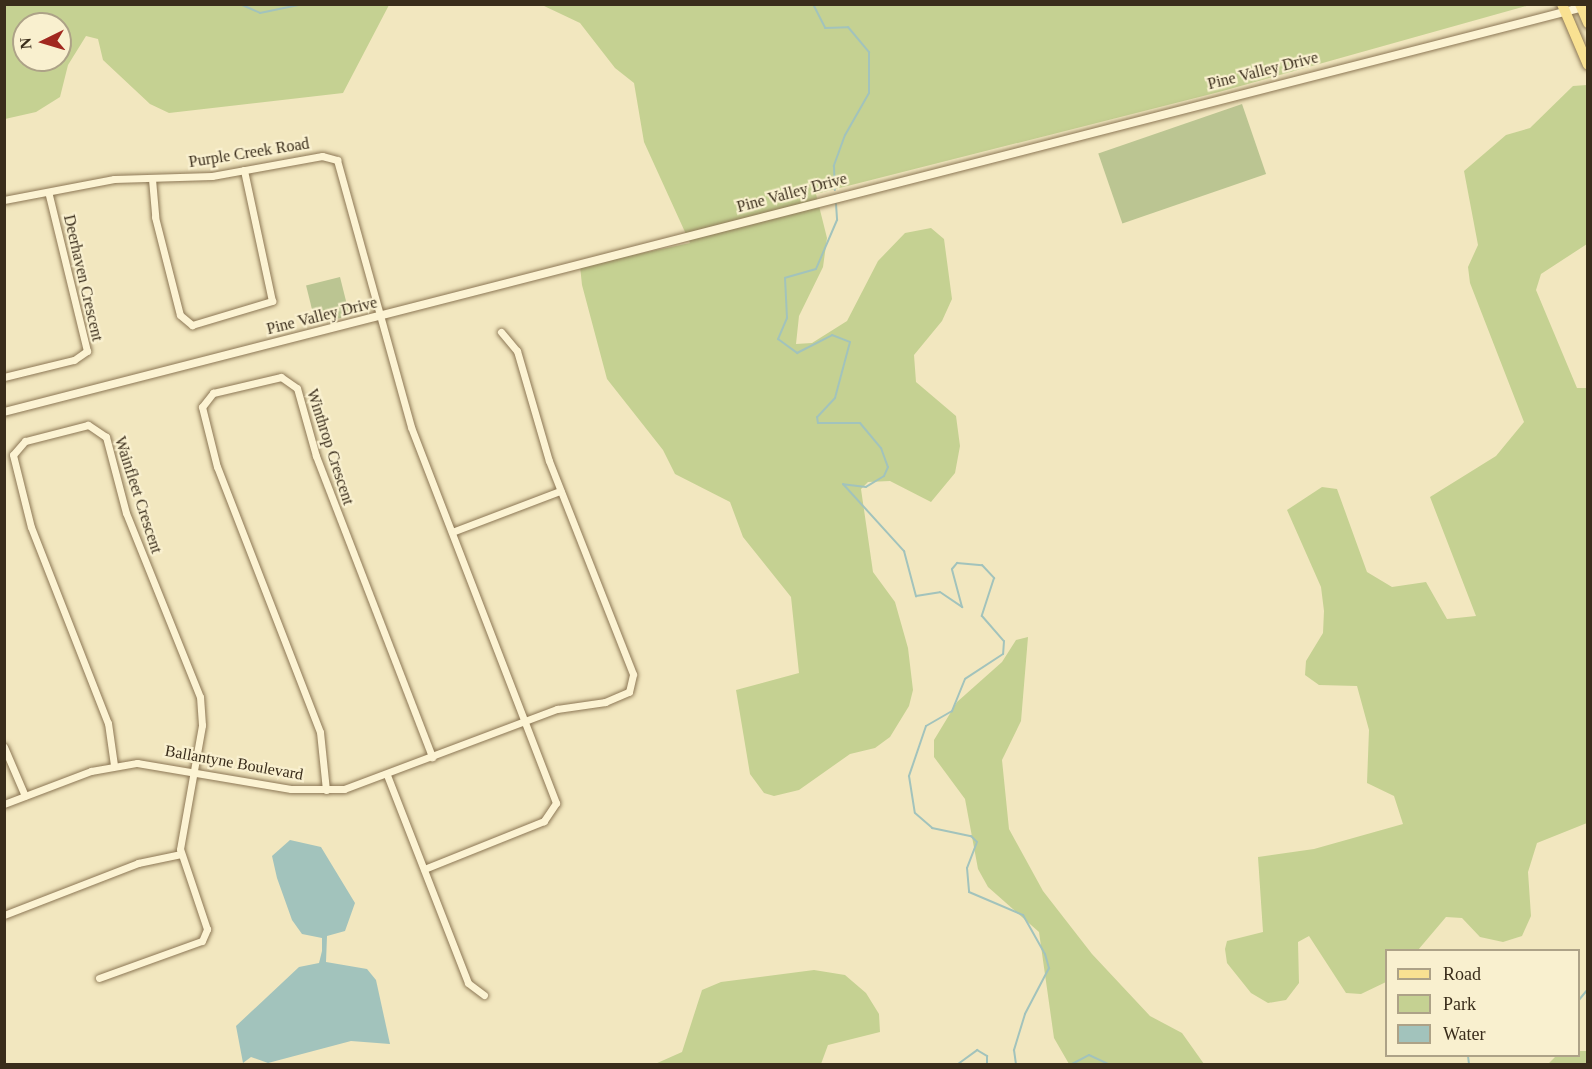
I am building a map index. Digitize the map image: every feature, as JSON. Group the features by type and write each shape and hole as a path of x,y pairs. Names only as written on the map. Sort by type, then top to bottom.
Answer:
{"main road":[{"path":"1583,6 1587,23"},
{"path":"1563,7 1587,65"}],"street":[{"name":"Pine Valley Drive","path":"4,412 1563,7 1583,6"},
{"name":"Purple Creek Road","path":"4,200 50,195 105,180 152,179 244,170 322,156 337,160 380,316"},
{"path":"152,179 155,217 180,315 187,323 198,324 272,301 244,170"},
{"name":"Deerhaven Crescent","path":"4,377 74,360 87,351 50,195"},
{"path":"380,316 406,411 556,803 551,817 424,869"},
{"name":"Ballantyne Boulevard","path":"4,804 114,765 148,763 326,790 387,775 561,708 615,699 629,692 634,681 560,491 517,351 501,332"},
{"name":"Winthrop Crescent","path":"326,790 320,732 217,466 202,406 213,393 281,377 297,388 316,456 432,758"},
{"name":"Wainfleet Crescent","path":"114,765 108,723 31,526 13,455 25,441 88,425 106,437 126,513 200,697 202,725 193,769"},
{"path":"452,532 560,491"},
{"path":"4,747 25,796"},
{"path":"99,978 202,941 207,929 181,854 193,769"},
{"path":"387,775 468,983 484,995"},
{"path":"4,915 138,863 181,854"}],"green space":[{"path":"5,4 389,4 343,93 169,113 150,104 103,60 98,39 86,36 72,59 72,12 12,12 12,72 66,72 60,97 36,112 5,119"},
{"path":"542,5 1530,5 1219,92 816,194 827,238 823,267 799,316 796,344 812,343 847,321 878,261 905,233 931,228 944,239 952,299 942,321 914,355 916,382 956,416 960,446 955,473 931,502 890,481 868,482 861,489 873,572 895,602 908,648 913,690 909,706 890,737 875,748 850,754 799,790 774,796 764,793 750,774 736,690 799,673 791,597 743,537 730,502 675,474 663,450 607,379 582,285 580,266 690,243 644,142 634,83 615,68 580,23"},
{"path":"1587,85 1587,244 1541,274 1536,290 1577,388 1587,388 1587,823 1537,843 1528,872 1531,916 1522,936 1503,942 1480,937 1462,918 1446,917 1419,949 1385,949 1385,982 1361,994 1346,993 1309,936 1298,942 1299,983 1286,1000 1268,1003 1251,993 1227,963 1225,949 1227,941 1263,932 1258,857 1314,849 1403,824 1394,796 1367,783 1369,730 1357,686 1319,685 1305,675 1306,661 1323,633 1324,611 1321,587 1287,510 1322,487 1337,489 1367,572 1392,587 1426,582 1447,619 1476,616 1430,497 1496,456 1524,422 1470,283 1468,267 1478,245 1464,171 1506,135 1530,128 1573,86"},
{"path":"1242,104 1266,174 1122,223 1098,153"},
{"path":"340,277 350,316 316,324 306,285"},
{"path":"1028,637 1021,721 1002,760 1009,829 1043,891 1092,954 1150,1016 1182,1033 1204,1064 1069,1064 1054,1038 1039,932 988,887 978,869 965,799 934,757 934,740 957,702 1002,662 1016,640"},
{"path":"814,970 845,975 866,993 879,1014 880,1032 828,1045 821,1064 655,1064 682,1052 702,990 721,982"},
{"path":"1580,1051 1587,1051 1587,1064 1548,1064 1555,1057 1580,1057"}],"water":[{"path":"290,840 321,847 355,903 345,931 327,936 326,962 367,969 376,980 390,1044 351,1041 268,1063 251,1057 243,1063 236,1026 299,967 319,963 322,951 322,938 302,934 292,920 277,878 272,856"}],"waterway":[{"path":"240,4 260,13 303,4"},
{"path":"813,4 825,28 848,27 869,52 869,93 845,135 834,166 835,190"},
{"path":"836,204 837,220 816,269 785,278 787,318 778,339 797,353 832,335 850,342 835,398 817,417 818,423 860,423 881,448 888,467 884,476 866,487 843,484 904,551 916,596 940,592 962,607 952,569 957,563 982,565 994,578 982,616 1004,641 1003,654 965,679 952,711 926,726 909,776 915,813 932,828 971,836 977,842 967,868 969,892 1023,915 1045,954 1049,968 1025,1014 1014,1050 1016,1064"},
{"path":"1580,999 1588,989"},
{"path":"958,1064 977,1050 987,1056 987,1064"},
{"path":"1072,1064 1089,1055 1108,1064"},
{"path":"1468,1057 1469,1064"}]}
